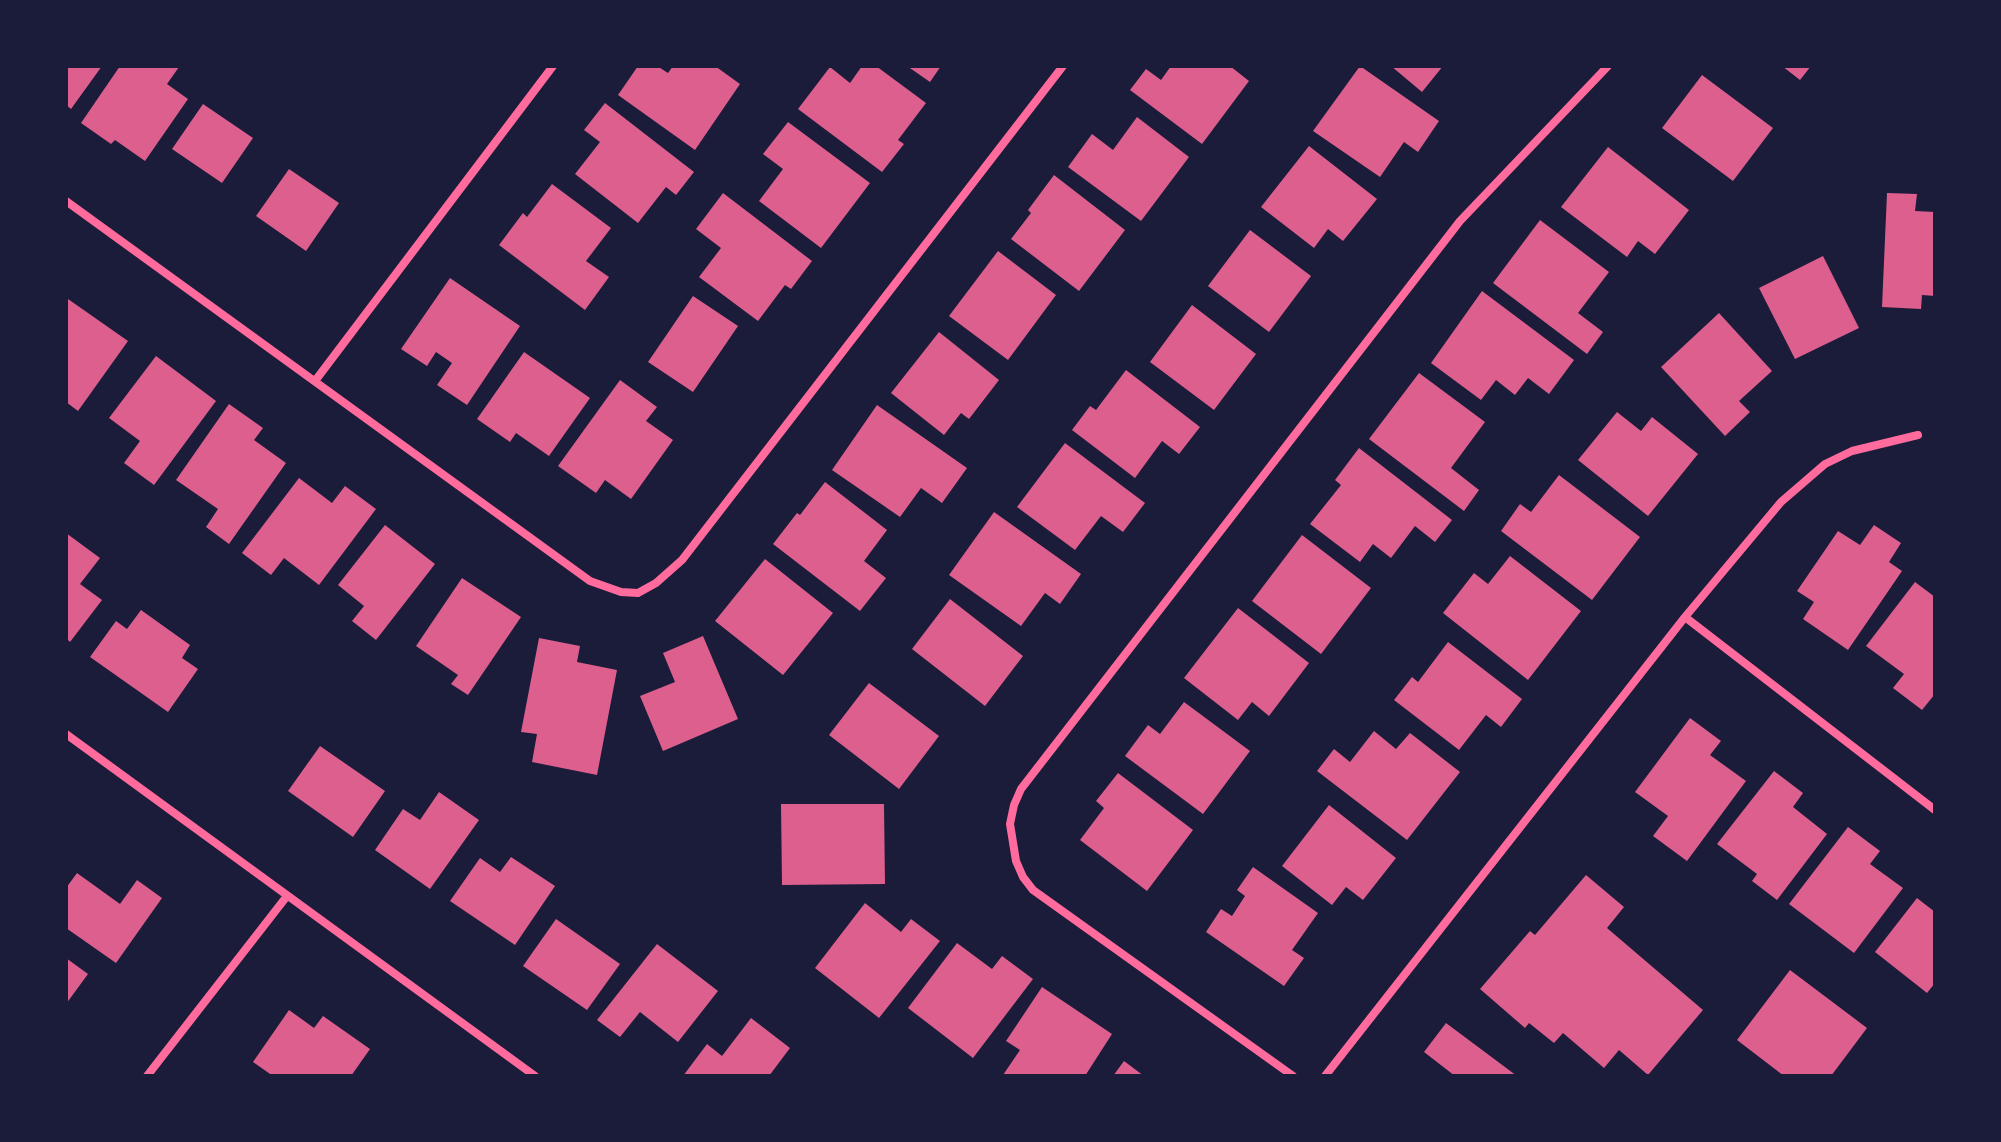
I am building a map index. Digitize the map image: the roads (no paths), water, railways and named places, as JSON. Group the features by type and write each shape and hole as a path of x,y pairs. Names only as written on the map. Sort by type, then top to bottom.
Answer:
{"street":[{"path":"315,381 553,66"},
{"path":"66,201 590,581 621,592 638,593 656,583 682,560 1063,66"},
{"path":"1293,1076 1033,890 1019,869 1010,824 1021,789 1460,221 1608,66"},
{"path":"1325,1076 1758,527 1800,483 1825,464 1852,451 1918,435"},
{"path":"1685,617 1935,810"},
{"path":"66,734 535,1076"},
{"path":"147,1076 287,896"}]}
